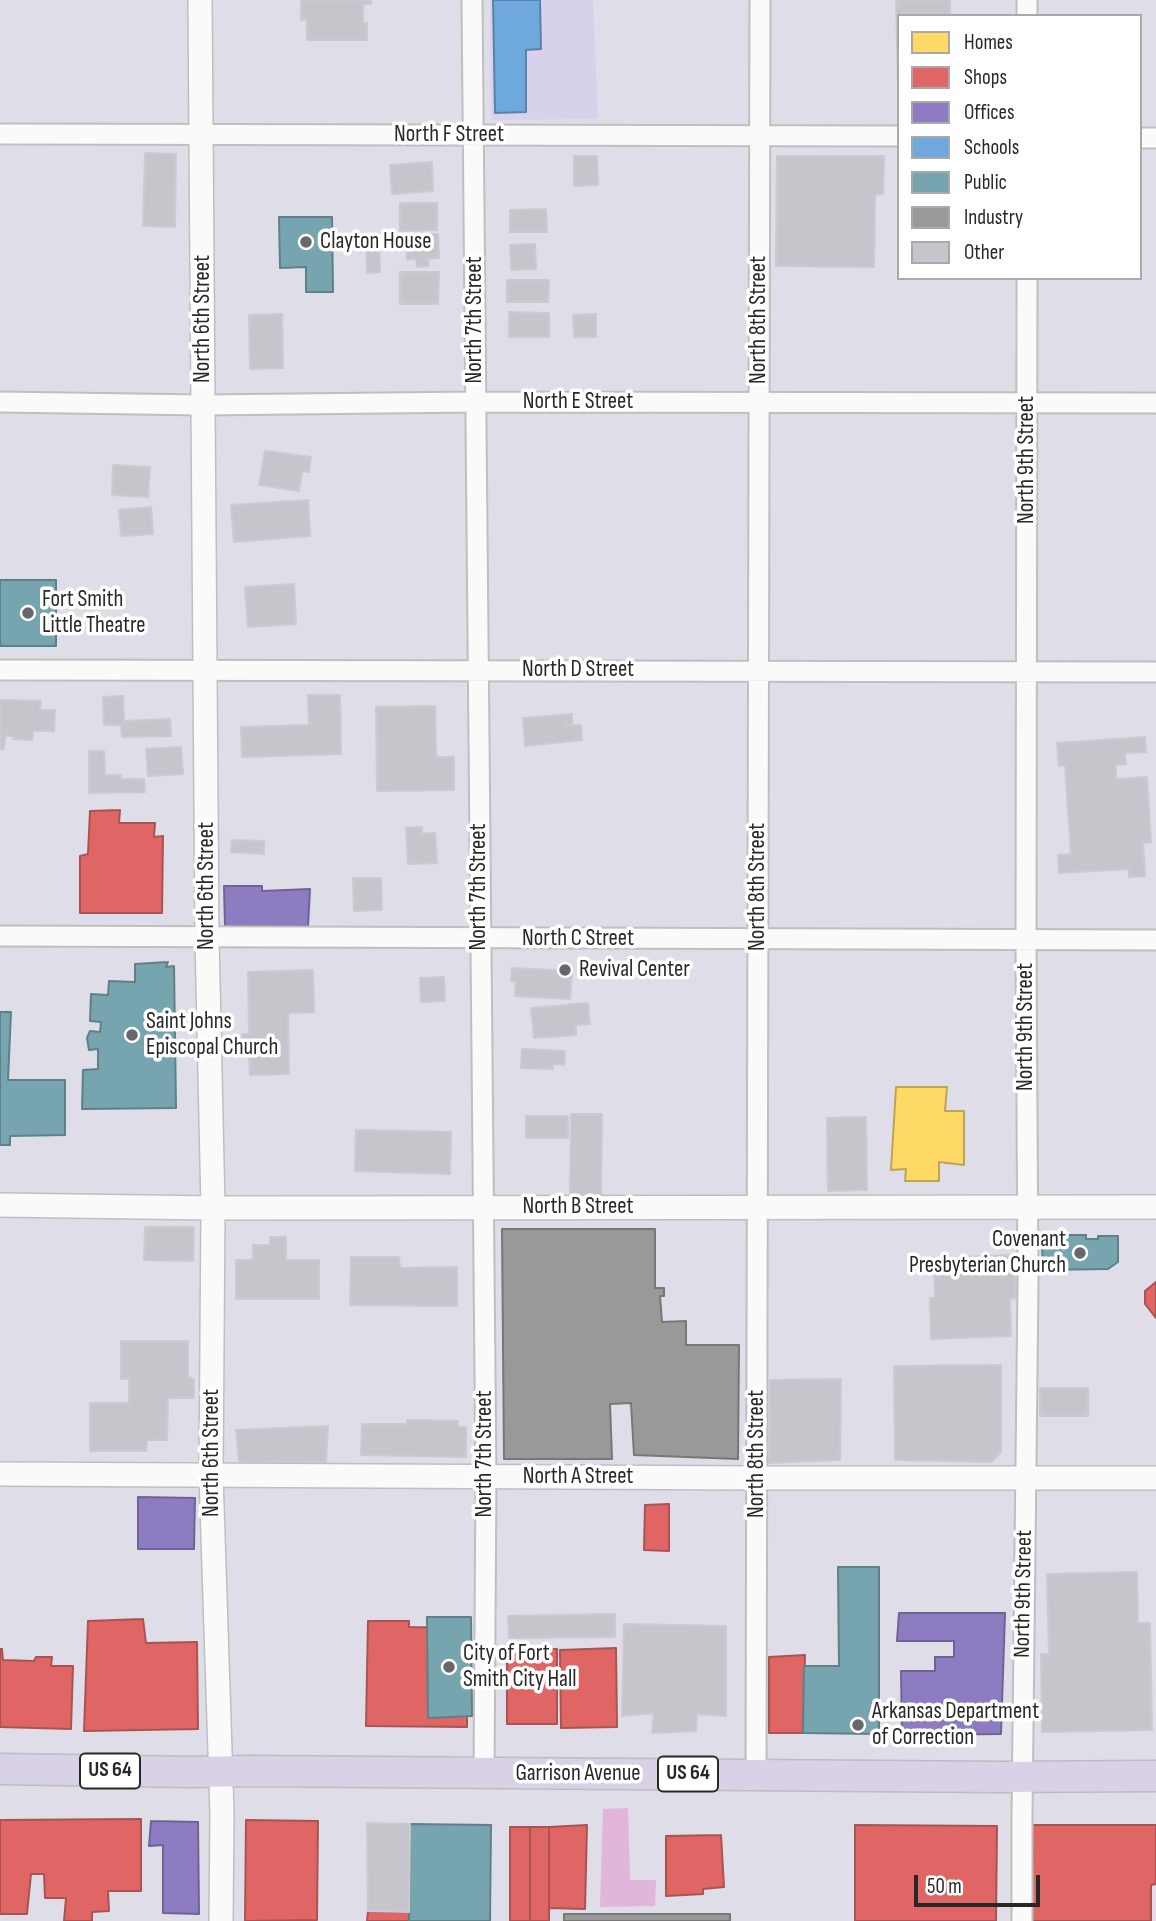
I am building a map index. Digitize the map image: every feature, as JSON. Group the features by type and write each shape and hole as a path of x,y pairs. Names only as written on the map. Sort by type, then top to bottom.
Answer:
{"main road":[{"name":"Garrison Avenue","path":"0,1769 1156,1776"}],"street":[{"name":"North 6th Street","path":"200,0 207,938 213,1208 211,1475 220,1772 221,1921"},
{"name":"North 7th Street","path":"472,0 486,1477 484,1773"},
{"name":"North 8th Street","path":"756,1774 760,0"},
{"name":"North F Street","path":"0,134 897,136"},
{"name":"North 9th Street","path":"1022,1921 1027,1206 1027,280"},
{"name":"North E Street","path":"0,402 203,405 475,402 1156,403"},
{"name":"North D Street","path":"0,670 1156,672"},
{"name":"North C Street","path":"0,936 1156,940"},
{"name":"North B Street","path":"0,1205 213,1208 1156,1207"},
{"name":"North A Street","path":"0,1474 1156,1478"}],"shaded area":[{"path":"490,0 593,0 598,119 491,120"},
{"path":"628,1808 630,1880 656,1880 655,1906 600,1907 603,1809"}],"building: Homes":[{"path":"896,1087 947,1087 945,1111 964,1111 964,1165 939,1162 939,1181 905,1181 906,1169 891,1170"}],"building: Shops":[{"path":"120,810 119,823 155,823 154,837 163,836 162,913 80,913 80,856 88,854 90,811"},
{"path":"1156,1282 1156,1318 1145,1304 1145,1291"},
{"path":"669,1504 669,1551 644,1550 645,1505"},
{"path":"143,1619 146,1643 197,1642 198,1729 84,1731 88,1621"},
{"path":"368,1621 409,1621 409,1627 467,1628 467,1727 366,1726"},
{"path":"616,1648 617,1727 561,1728 560,1650"},
{"path":"0,1649 3,1660 34,1661 36,1657 52,1657 51,1666 73,1666 71,1729 0,1727"},
{"path":"507,1649 557,1649 557,1724 507,1724"},
{"path":"805,1655 803,1733 769,1733 769,1657"},
{"path":"141,1819 141,1891 108,1891 109,1911 92,1912 92,1921 64,1921 66,1898 45,1898 44,1874 31,1874 27,1914 0,1914 0,1820"},
{"path":"246,1820 318,1821 317,1920 245,1921"},
{"path":"587,1825 585,1909 549,1908 549,1827"},
{"path":"855,1825 997,1826 996,1921 855,1921"},
{"path":"1031,1825 1156,1825 1156,1884 1151,1885 1151,1921 1031,1921"},
{"path":"510,1827 530,1827 530,1921 510,1921"},
{"path":"530,1827 549,1827 549,1921 530,1921"},
{"path":"721,1835 724,1887 703,1889 703,1894 666,1896 666,1836"},
{"path":"368,1911 409,1912 409,1921 367,1921"}],"building: Offices":[{"path":"224,886 262,886 262,891 310,889 308,926 225,926"},
{"path":"138,1497 195,1498 194,1549 138,1549"},
{"path":"899,1613 1005,1613 1001,1734 902,1735 901,1671 935,1671 935,1657 954,1657 954,1641 897,1641"},
{"path":"151,1821 198,1822 199,1914 163,1913 163,1845 149,1846"}],"building: Schools":[{"path":"493,0 540,0 541,49 526,50 526,112 495,113"}],"building: Public":[{"name":"Clayton House","path":"279,217 332,217 333,292 306,292 306,267 280,268"},
{"name":"Fort Smith Little Theatre","path":"0,580 56,580 56,646 0,646"},
{"name":"Saint Johns Episcopal Church","path":"168,962 166,967 174,966 176,1108 82,1109 83,1070 98,1069 98,1049 89,1050 87,1038 90,1031 100,1032 101,1022 90,1021 91,994 108,995 109,981 135,982 135,964"},
{"path":"0,1012 11,1012 8,1080 65,1080 65,1135 10,1136 10,1145 0,1145"},
{"name":"Covenant Presbyterian Church","path":"1056,1235 1086,1235 1086,1239 1118,1236 1118,1262 1108,1269 1043,1270 1042,1245 1049,1245"},
{"path":"838,1567 879,1567 879,1734 803,1733 804,1666 839,1666"},
{"name":"City of Fort Smith City Hall","path":"427,1617 471,1617 472,1716 428,1718"},
{"path":"410,1824 491,1825 490,1921 409,1921"}],"building: Industry":[{"path":"502,1229 655,1229 655,1288 664,1288 664,1296 660,1296 662,1322 686,1321 686,1345 739,1345 738,1459 634,1455 631,1403 610,1404 612,1459 504,1459"},
{"path":"564,1914 730,1914 730,1921 564,1921"}],"building: Other":[{"path":"301,0 371,0 371,4 363,4 367,40 307,40 307,20 301,20"},
{"path":"896,0 950,0 950,14 897,14 897,42"},
{"path":"145,153 176,154 175,227 143,226"},
{"path":"574,156 597,156 598,185 574,186"},
{"path":"777,156 884,156 883,194 875,195 874,267 776,266"},
{"path":"432,162 433,191 392,194 390,165"},
{"path":"400,203 437,203 437,230 400,231"},
{"path":"546,209 547,232 510,232 510,210"},
{"path":"438,234 439,258 428,259 429,266 417,267 416,259 407,260 406,236"},
{"path":"379,239 380,272 367,273 366,240"},
{"path":"535,244 536,269 511,270 510,245"},
{"path":"400,272 439,272 438,304 400,304"},
{"path":"507,280 549,280 548,302 507,302"},
{"path":"509,312 549,313 549,337 509,337"},
{"path":"282,314 283,368 250,369 249,315"},
{"path":"596,314 596,337 574,337 573,315"},
{"path":"265,451 311,457 309,472 302,471 299,491 259,485"},
{"path":"113,465 150,467 148,497 112,495"},
{"path":"308,500 310,536 234,542 231,505"},
{"path":"151,507 153,534 121,536 119,510"},
{"path":"294,584 296,624 248,627 245,587"},
{"path":"308,695 340,695 341,754 242,757 241,727 309,725"},
{"path":"123,696 124,721 170,719 171,736 122,737 121,725 104,725 103,697"},
{"path":"0,700 41,701 40,710 55,710 54,731 33,731 32,740 5,736 4,749 0,749"},
{"path":"435,706 436,757 454,757 454,790 377,791 376,707"},
{"path":"572,714 572,724 565,726 581,725 582,740 525,746 523,718"},
{"path":"1145,737 1146,752 1125,753 1126,764 1116,765 1116,779 1147,777 1151,842 1143,843 1145,876 1129,877 1129,869 1059,873 1058,855 1071,854 1065,765 1059,766 1057,743"},
{"path":"181,747 183,774 148,776 146,749"},
{"path":"89,751 104,751 105,775 121,775 121,779 144,779 145,792 89,793"},
{"path":"422,827 422,834 435,833 437,863 408,864 406,828"},
{"path":"232,840 264,841 264,854 231,852"},
{"path":"353,878 381,878 382,910 354,911"},
{"path":"512,968 572,971 570,999 515,996 516,982 511,981"},
{"path":"313,970 314,1012 288,1013 289,1074 250,1075 249,1053 243,1053 242,1034 249,1034 248,972"},
{"path":"444,977 445,1001 421,1002 420,978"},
{"path":"588,1003 590,1024 576,1025 576,1035 534,1038 531,1008"},
{"path":"522,1049 565,1051 564,1065 553,1064 553,1069 521,1068"},
{"path":"571,1114 602,1114 601,1195 570,1194"},
{"path":"526,1116 568,1116 568,1138 526,1138"},
{"path":"866,1117 867,1190 828,1191 827,1118"},
{"path":"356,1130 451,1132 450,1174 355,1171"},
{"path":"145,1227 194,1227 193,1261 144,1260"},
{"path":"270,1237 286,1237 286,1260 319,1260 319,1299 236,1299 236,1260 253,1260 253,1245 270,1245"},
{"path":"1015,1255 1016,1298 1010,1299 1011,1336 931,1339 930,1298 935,1298 934,1258"},
{"path":"351,1257 399,1257 400,1268 457,1267 457,1306 350,1305"},
{"path":"121,1341 188,1341 188,1377 194,1379 194,1398 168,1398 167,1440 147,1440 146,1451 90,1451 90,1403 129,1403 129,1379 121,1379"},
{"path":"1001,1365 1001,1452 991,1462 895,1460 894,1366"},
{"path":"841,1379 840,1460 769,1463 770,1380"},
{"path":"1040,1388 1088,1388 1088,1416 1040,1416"},
{"path":"407,1420 458,1421 458,1427 466,1427 466,1457 361,1455 362,1424 407,1424"},
{"path":"328,1426 326,1462 239,1462 236,1430"},
{"path":"1137,1572 1138,1623 1150,1623 1152,1730 1042,1732 1041,1654 1049,1654 1047,1574"},
{"path":"615,1614 615,1637 509,1638 508,1616"},
{"path":"624,1624 726,1626 726,1716 697,1714 696,1731 652,1733 654,1713 622,1716"},
{"path":"367,1823 410,1824 409,1912 368,1911"}],"place":[{"name":"Clayton House","path":"306,242"},
{"name":"Fort Smith Little Theatre","path":"28,613"},
{"name":"Revival Center","path":"565,970"},
{"name":"Saint Johns Episcopal Church","path":"132,1035"},
{"name":"Covenant Presbyterian Church","path":"1080,1253"},
{"name":"City of Fort Smith City Hall","path":"449,1667"},
{"name":"Arkansas Department of Correction","path":"858,1725"}]}
